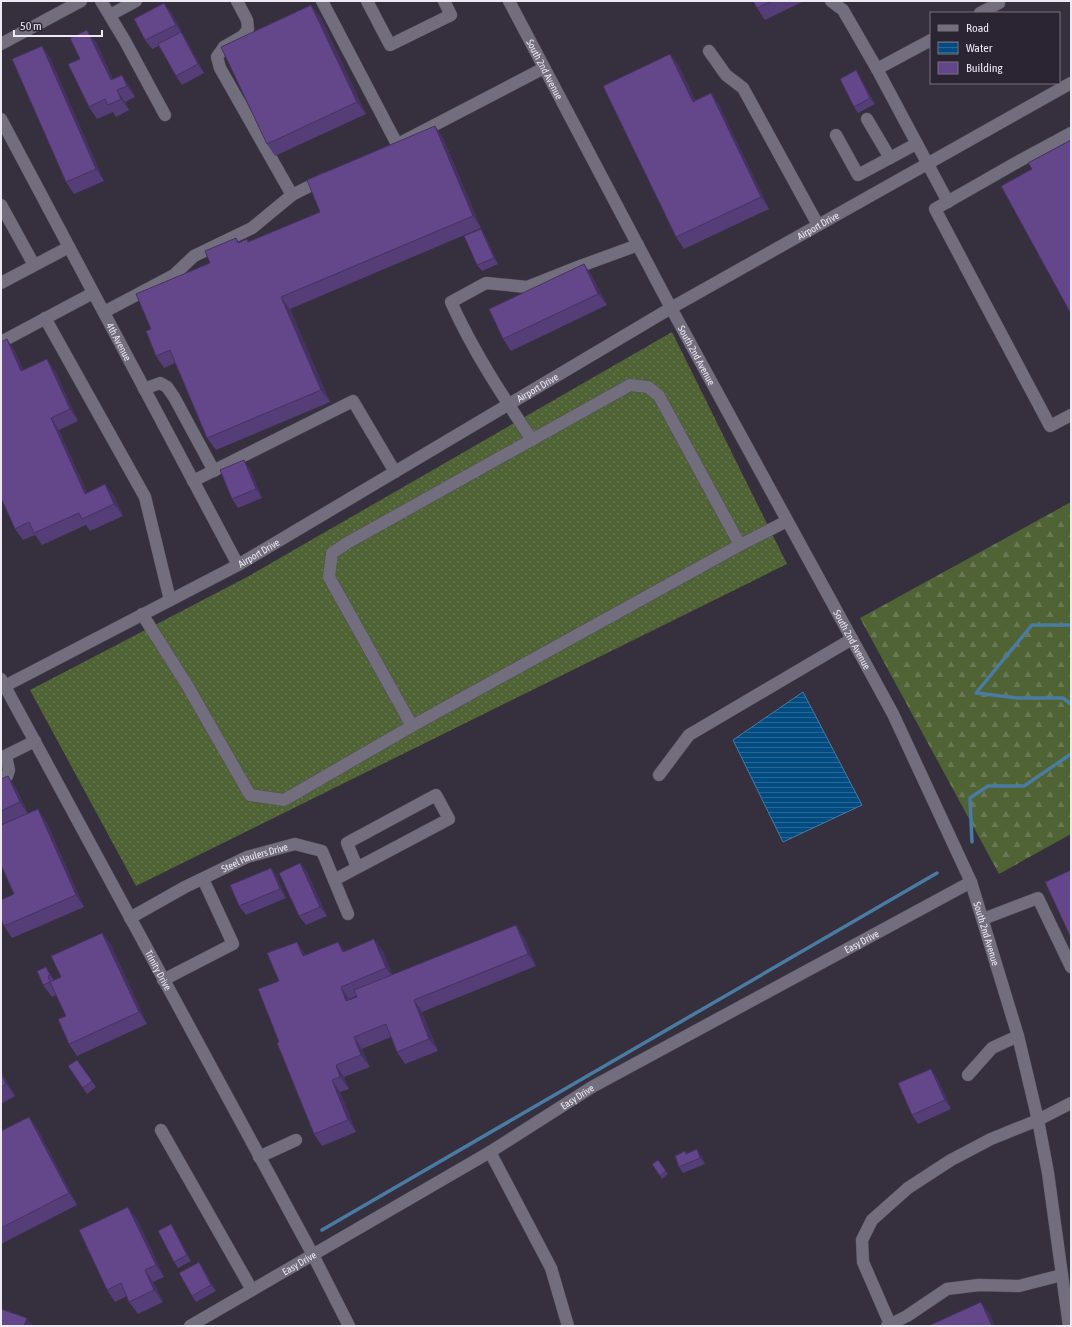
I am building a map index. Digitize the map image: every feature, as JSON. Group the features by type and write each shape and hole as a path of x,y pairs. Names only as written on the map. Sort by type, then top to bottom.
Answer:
{"street":[{"path":"1,44 81,1"},
{"path":"101,1 125,41 165,115"},
{"path":"110,15 136,1"},
{"path":"237,1 247,20 248,29 243,36 224,47 218,57 220,68 292,195"},
{"path":"322,1 397,144"},
{"path":"367,1 390,45 451,15 444,1"},
{"name":"South 2nd Avenue","path":"509,1 671,308 892,714 972,882 1018,1036 1038,1120 1048,1173 1069,1326"},
{"path":"831,1 843,10 877,69 948,202"},
{"path":"982,12 999,3 999,1"},
{"path":"877,69 930,41"},
{"path":"709,51 726,75 743,88 818,225"},
{"path":"383,151 544,68"},
{"name":"Airport Drive","path":"2,684 170,600 238,564 671,308 1071,83"},
{"name":"4th Avenue","path":"1,119 238,564"},
{"path":"867,119 890,158"},
{"path":"1071,134 1021,160 935,209 1050,426 1071,415"},
{"path":"836,135 858,175 916,144"},
{"path":"104,312 174,275 194,256 252,228 292,195 334,174"},
{"path":"1,205 34,265"},
{"path":"532,440 490,377 450,302 486,283 527,287 638,245"},
{"path":"1,283 69,247"},
{"path":"1,342 93,292"},
{"path":"45,318 145,497 170,600"},
{"path":"144,389 160,383 167,387 174,397 214,471"},
{"path":"412,726 329,577 332,553 347,543 630,385 648,387 659,396 740,545"},
{"path":"193,481 353,401 395,472"},
{"path":"142,614 187,685 250,795 284,800 412,726 740,545 788,521"},
{"path":"659,776 689,735 852,639"},
{"name":"Trinity Drive","path":"2,684 35,740 350,1326"},
{"path":"1,780 7,776 9,770 3,757 35,740"},
{"path":"334,880 449,819 436,795 347,843 357,867"},
{"name":"Steel Haulers Drive","path":"130,918 185,887 247,857 295,844 322,851 348,914"},
{"path":"163,980 233,944 203,878"},
{"name":"Easy Drive","path":"190,1326 490,1152 592,1087 972,882"},
{"path":"983,919 1038,898 1071,967"},
{"path":"968,1075 992,1048 1018,1036"},
{"path":"1062,1275 1019,1286 979,1285 948,1289 907,1316 888,1325 863,1262 862,1240 872,1220 908,1188 951,1160 991,1139 1038,1120 1071,1103"},
{"path":"161,1130 252,1290"},
{"path":"259,1157 296,1140"},
{"path":"490,1152 552,1268 568,1326"}],"green space":[{"path":"672,332 787,564 136,886 30,690 249,576"},
{"path":"1071,502 1071,834 999,874 860,618"}],"water":[{"path":"803,692 862,805 783,842 733,740"}],"building":[{"path":"753,1 772,1 757,8"},
{"path":"164,3 176,25 145,40 134,19"},
{"path":"311,5 357,102 267,144 221,47"},
{"path":"87,30 111,80 122,75 127,86 117,90 121,99 108,105 105,99 89,107 68,64 80,59 70,38"},
{"path":"181,32 198,64 176,76 158,44"},
{"path":"42,46 96,169 66,182 12,59"},
{"path":"670,54 693,102 711,93 761,197 676,237 603,86"},
{"path":"856,70 870,98 854,107 840,79"},
{"path":"435,126 473,216 281,297 321,390 207,438 170,350 156,356 146,331 151,329 136,294 210,263 205,251 236,238 238,243 247,239 248,242 320,212 307,180"},
{"path":"1071,140 1071,314 1001,186 1032,169 1028,163"},
{"path":"481,229 494,258 477,265 464,236"},
{"path":"584,264 598,294 503,339 489,309"},
{"path":"7,339 21,371 47,359 70,409 51,418 85,494 105,484 114,504 82,519 79,513 34,533 29,522 15,529 1,498 1,342"},
{"path":"244,460 256,489 232,499 220,470"},
{"path":"8,776 20,802 1,811 1,779"},
{"path":"38,809 76,895 4,926 1,920 1,900 14,894 1,865 1,825"},
{"path":"300,863 320,907 299,916 279,873"},
{"path":"271,868 280,889 239,906 230,885"},
{"path":"1071,870 1071,938 1045,882"},
{"path":"516,925 528,954 414,1000 429,1039 397,1052 386,1024 354,1037 361,1055 336,1065 340,1077 332,1080 348,1120 314,1134 277,1043 279,1042 258,989 279,981 267,953 297,942 303,956 338,942 343,952 374,939 386,968 341,987 346,1001 357,997 354,990"},
{"path":"102,933 139,1012 69,1044 58,1019 66,1016 50,982 61,977 51,956"},
{"path":"46,967 50,975 48,976 50,982 43,985 37,971"},
{"path":"77,1060 92,1081 83,1088 68,1066"},
{"path":"931,1069 945,1100 912,1115 898,1083"},
{"path":"1,1074 6,1084 1,1087"},
{"path":"29,1117 69,1193 1,1228 1,1131"},
{"path":"697,1149 700,1158 679,1167 675,1156 685,1151 686,1154"},
{"path":"658,1160 666,1171 660,1176 652,1164"},
{"path":"128,1207 156,1265 145,1270 154,1290 129,1302 121,1283 107,1290 79,1230"},
{"path":"171,1224 187,1255 174,1262 158,1231"},
{"path":"199,1262 211,1285 192,1296 179,1273"},
{"path":"981,1302 992,1326 928,1326"},
{"path":"1,1309 27,1318 24,1326 1,1326"}],"waterway":[{"path":"1071,625 1032,625 976,693 1018,698 1063,698 1071,704"},
{"path":"972,842 970,798 988,786 1024,786 1071,754"},
{"path":"322,1230 937,873"}]}
